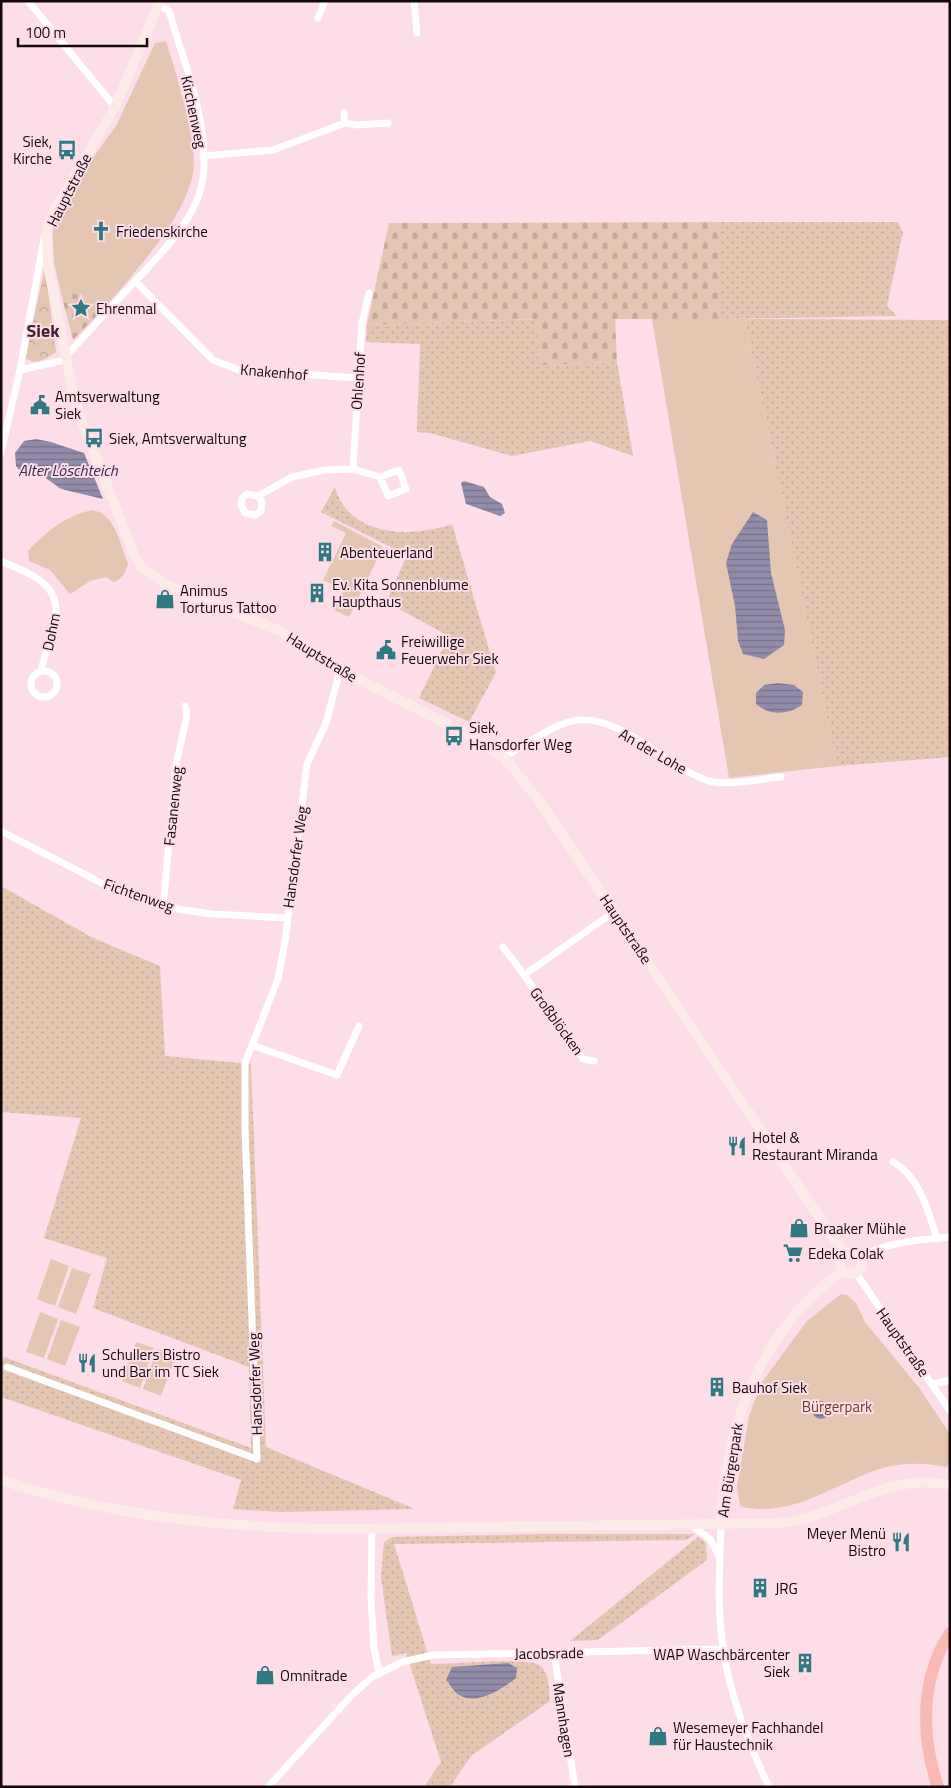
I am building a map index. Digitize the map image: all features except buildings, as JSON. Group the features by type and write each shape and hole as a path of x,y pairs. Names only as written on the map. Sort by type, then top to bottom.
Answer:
{"highway":[{"path":"938,1787 927,1743 926,1707 934,1666 947,1637 950,1622"}],"street":[{"path":"28,1 115,107"},
{"path":"318,18 325,1"},
{"path":"414,1 417,34"},
{"name":"Hauptstraße","path":"160,3 115,107 57,206 47,233 48,265 65,359 79,414 128,541 142,568 169,586 280,631 340,670 463,732 504,757 527,783 844,1254"},
{"name":"Kirchenweg","path":"65,359 169,246 196,200 204,167 196,108 169,11 160,3"},
{"path":"344,113 345,122"},
{"path":"203,156 273,150 345,122 357,125 388,123"},
{"path":"1,452 20,370 44,239"},
{"name":"Knakenhof","path":"135,281 213,360 225,366 239,370 358,378"},
{"name":"Ohlenhof","path":"353,469 362,323 368,293"},
{"path":"20,370 65,359"},
{"path":"258,496 271,487 309,472 353,469 380,477"},
{"name":"Dohm","path":"1,562 43,581 54,597 57,612 42,672"},
{"name":"Hansdorfer Weg","path":"7,1367 257,1459 245,1128 245,1063 278,979 286,941 287,918 308,764 326,723 340,670"},
{"name":"Fasanenweg","path":"163,907 176,765 187,715 185,706"},
{"name":"An der Lohe","path":"504,757 557,727 579,720 611,727 637,740 678,766 710,781 781,777"},
{"name":"Fichtenweg","path":"1,832 117,891 163,907 212,914 287,918"},
{"name":"Großblöcken","path":"524,975 614,912"},
{"name":"Großblöcken","path":"503,947 583,1059 594,1061"},
{"path":"252,1045 337,1074 359,1026"},
{"path":"893,1162 901,1166 921,1193 937,1239"},
{"path":"860,1258 872,1250 890,1244 950,1237"},
{"path":"852,1252 860,1258 862,1264 856,1273 849,1274 843,1271 839,1264 844,1254 852,1252"},
{"name":"Am Bürgerpark","path":"721,1525 731,1445 736,1422 752,1382 787,1326 812,1296 843,1271"},
{"name":"Hauptstraße","path":"856,1273 950,1411"},
{"path":"933,1384 950,1380"},
{"path":"1,1480 86,1502 168,1517 277,1528 372,1529 781,1523 802,1520 864,1494 900,1484 929,1482 950,1484"},
{"path":"691,1525 710,1539 720,1559"},
{"path":"721,1525 720,1616 723,1649 738,1711 768,1787"},
{"path":"372,1529 374,1656 379,1672"},
{"name":"Jacobsrade","path":"268,1787 350,1696 379,1672 402,1662 426,1656 723,1649"},
{"name":"Mannhagen","path":"554,1653 575,1787"}],"green space":[{"path":"166,41 185,108 193,145 193,174 188,191 180,209 158,243 108,304 60,289 54,263 52,222 85,169 116,126 155,43"},
{"path":"718,222 898,222 903,232 887,306 897,316 718,319"},
{"path":"718,222 718,319 615,319 617,362 539,365 536,319 367,325 389,223"},
{"path":"45,268 56,352 45,359 33,361 25,358"},
{"path":"60,289 108,304 73,340"},
{"path":"537,319 539,365 617,362 633,456 590,441 512,456 430,433 417,432 420,344 366,342 367,325"},
{"path":"652,319 745,319 837,766 729,778"},
{"path":"745,319 950,320 950,757 837,766"},
{"path":"335,487 342,504 354,516 368,525 384,530 402,532 436,529 452,524 496,673 469,722 419,698 449,636 395,607 389,596 407,555 321,512"},
{"path":"92,510 100,512 106,517 116,530 128,563 123,575 116,581 113,582 106,577 90,581 70,594 50,570 29,561 28,551 57,525 73,516"},
{"path":"334,521 383,547 349,617 334,610 344,590 323,580 346,533 331,526"},
{"path":"1,886 93,938 160,966 165,1056 251,1064 266,1447 415,1509 281,1512 233,1509 241,1480 1,1397 1,1365 4,1357 251,1448 249,1367 93,1308 107,1258 44,1238 81,1118 1,1112"},
{"path":"51,1259 69,1266 55,1306 37,1299"},
{"path":"72,1268 91,1274 76,1314 58,1307"},
{"name":"Bürgerpark","path":"841,1294 847,1295 856,1303 865,1322 920,1389 950,1434 950,1464 947,1467 928,1464 890,1466 791,1505 757,1509 740,1506 737,1487 749,1416 762,1382 807,1321"},
{"path":"40,1312 58,1319 44,1358 26,1352"},
{"path":"61,1320 80,1327 65,1366 47,1359"},
{"path":"136,1342 154,1348 140,1388 122,1381"},
{"path":"157,1349 176,1356 161,1396 143,1389"},
{"path":"542,1534 695,1534 686,1540 394,1544 431,1664 505,1661 532,1663 543,1668 549,1686 550,1701 471,1756 450,1787 424,1787 441,1762 406,1653 392,1656 381,1577 384,1542 392,1537"},
{"path":"698,1537 706,1543 707,1560 598,1640 570,1641"}],"water":[{"name":"Alter Löschteich","path":"36,439 84,453 103,499 61,489 36,471 20,471 16,466 15,453 24,441"},
{"path":"464,481 484,487 490,497 502,504 505,513 500,516 466,504 461,483"},
{"path":"753,512 767,520 771,573 785,630 784,645 764,659 743,654 738,641 735,606 726,563 732,544"},
{"path":"778,683 794,685 803,692 802,705 790,711 779,713 767,711 756,704 756,693 764,685"},
{"path":"821,1401 827,1404 830,1410 827,1416 821,1419 815,1416 812,1410 815,1404"},
{"path":"508,1663 517,1668 516,1678 489,1695 474,1699 466,1698 455,1692 446,1680 452,1667"}],"place":[{"name":"Siek, Kirche","path":"67,150"},
{"name":"Friedenskirche","path":"101,231"},
{"name":"Ehrenmal","path":"81,308"},
{"name":"Amtsverwaltung Siek","path":"40,405"},
{"name":"Siek, Amtsverwaltung","path":"94,438"},
{"name":"Abenteuerland","path":"325,552"},
{"name":"Ev. Kita Sonnenblume Haupthaus","path":"317,593"},
{"name":"Animus Torturus Tattoo","path":"165,599"},
{"name":"Freiwillige Feuerwehr Siek","path":"386,650"},
{"name":"Siek, Hansdorfer Weg","path":"454,736"},
{"name":"Hotel & Restaurant Miranda","path":"737,1146"},
{"name":"Braaker Mühle","path":"799,1228"},
{"name":"Edeka Colak","path":"793,1253"},
{"name":"Schullers Bistro und Bar im TC Siek","path":"87,1363"},
{"name":"Bauhof Siek","path":"717,1387"},
{"name":"Meyer Menü Bistro","path":"901,1542"},
{"name":"JRG","path":"760,1588"},
{"name":"WAP Waschbärcenter Siek","path":"805,1663"},
{"name":"Omnitrade","path":"265,1675"},
{"name":"Wesemeyer Fachhandel für Haustechnik","path":"658,1736"}],"district":[{"name":"Siek","path":"43,330"}]}
